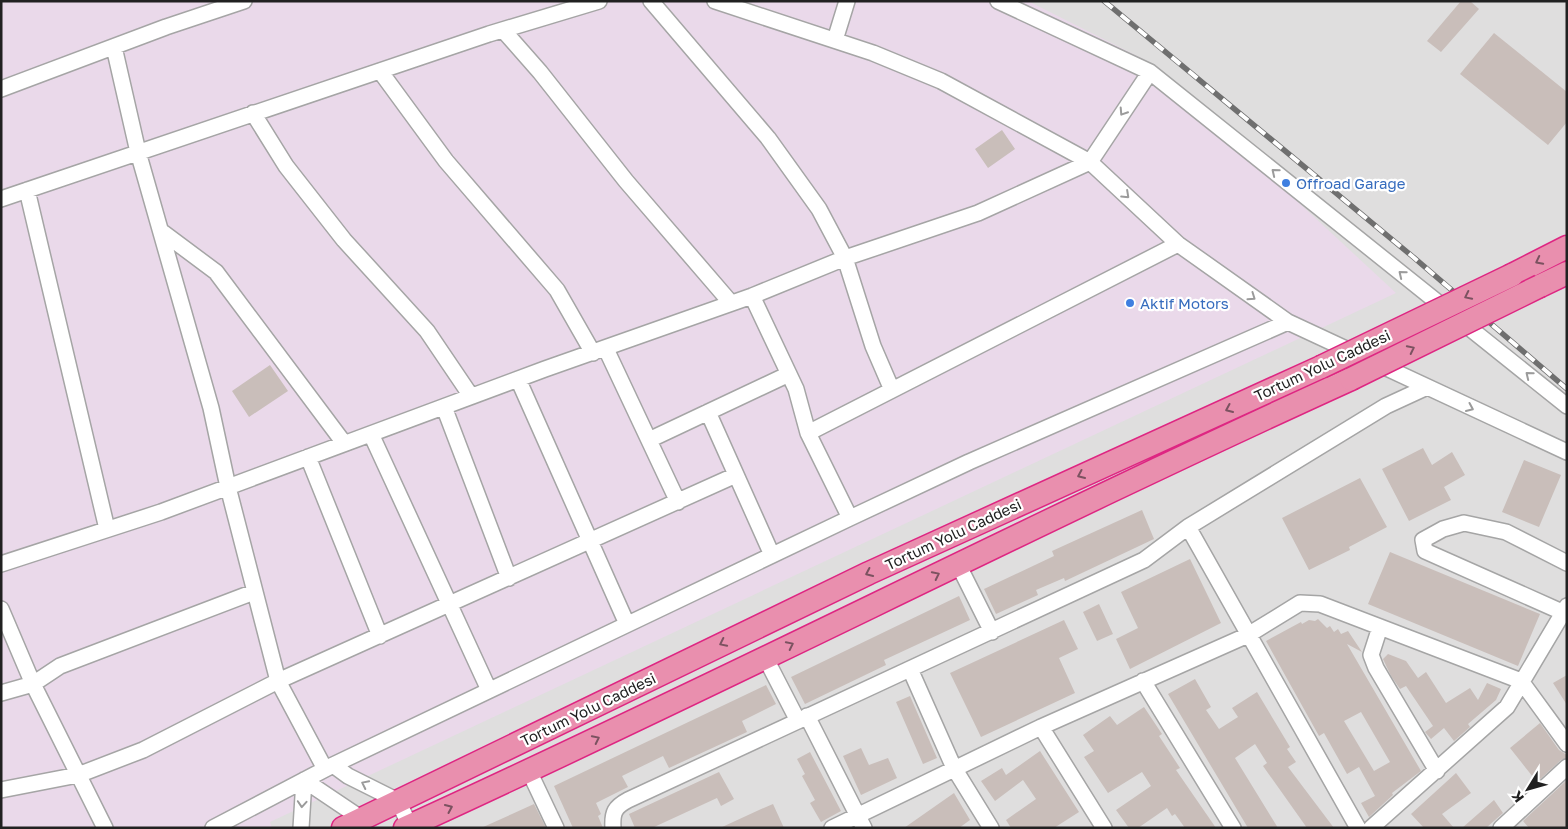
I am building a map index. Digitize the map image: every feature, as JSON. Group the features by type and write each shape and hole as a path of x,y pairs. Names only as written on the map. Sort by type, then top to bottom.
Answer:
{"highway":[{"name":"Tortum Yolu Caddesi","path":"352,823 860,577 1321,367 1567,247"},
{"name":"Tortum Yolu Caddesi","path":"407,827 529,771 1195,450 1352,379 1567,273"}],"street":[{"path":"1,89 244,1"},
{"path":"1,199 503,30 600,1"},
{"path":"651,1 768,138 819,209 845,258 873,346 892,390"},
{"path":"716,1 873,53 941,81 1090,162 1178,244 1288,322 1425,388 1567,452"},
{"path":"835,40 847,1"},
{"path":"998,1 1150,72 1567,406"},
{"path":"503,30 540,72 626,181 731,303"},
{"path":"114,47 138,152 211,408 228,487 278,682 329,767 398,801 407,827"},
{"path":"380,71 446,161 557,290 599,351 649,440 678,502"},
{"path":"1,564 107,530 228,487 471,396 752,296 845,258 978,213 1090,162 1150,72"},
{"path":"253,113 286,166 344,240 427,331 471,396"},
{"path":"27,190 107,530"},
{"path":"161,231 216,272 344,443"},
{"path":"808,433 1178,244"},
{"path":"752,296 796,389 808,433 850,518"},
{"path":"213,828 329,767 850,518 969,462 1288,322"},
{"path":"649,440 789,374"},
{"path":"518,379 627,624"},
{"path":"613,828 613,813 616,806 1144,560 1188,527 1386,406 1425,388"},
{"path":"444,407 509,578"},
{"path":"708,412 772,555"},
{"path":"371,434 489,690"},
{"path":"308,457 380,636"},
{"path":"1,790 78,775 143,750 278,682 736,475"},
{"path":"1380,825 1507,706 1565,609 1426,551 1424,540 1442,529 1464,523 1506,532 1567,563"},
{"path":"1188,527 1358,828"},
{"path":"958,564 992,632"},
{"path":"1,693 33,684 60,666 254,592"},
{"path":"832,828 860,822 954,768 1248,635 1300,603 1320,604 1521,681 1567,744"},
{"path":"1,608 33,684 105,828"},
{"path":"1380,627 1371,655 1376,668 1437,771"},
{"path":"765,657 802,718 860,822"},
{"path":"910,669 954,768 991,828"},
{"path":"1143,681 1232,828"},
{"path":"1041,727 1104,828"},
{"path":"1501,828 1567,767"},
{"path":"529,771 556,828"},
{"path":"304,780 352,823"},
{"path":"301,828 304,780"}],"shaded area":[{"path":"1,1 1567,1 1567,828 1,828"},
{"path":"1,1 1028,1 1145,60 1396,293 270,822 272,828 1,828"}],"building":[{"path":"1461,1 1470,1 1479,9 1441,52 1427,41"},
{"path":"1494,33 1567,92 1567,122 1548,145 1460,74"},
{"path":"1002,130 1015,149 988,168 975,149"},
{"path":"270,365 288,391 249,417 232,391"},
{"path":"1423,448 1432,465 1452,452 1465,475 1444,487 1451,500 1409,521 1382,469"},
{"path":"1524,460 1561,475 1539,527 1502,512"},
{"path":"1360,478 1387,527 1349,547 1350,550 1309,570 1282,518"},
{"path":"1142,510 1154,539 1065,581 1064,578 1036,590 1038,595 996,614 984,589 1054,556 1052,551"},
{"path":"1390,552 1540,614 1518,666 1368,604"},
{"path":"1190,559 1221,623 1130,669 1116,639 1138,628 1121,592"},
{"path":"959,596 970,620 884,660 886,665 805,704 791,677"},
{"path":"1099,604 1113,634 1097,641 1083,612"},
{"path":"1318,619 1327,628 1330,626 1334,632 1338,629 1341,634 1348,631 1362,652 1347,644 1421,771 1392,793 1393,795 1369,817 1361,803 1375,796 1359,767 1347,774 1324,733 1319,736 1266,641 1301,622 1302,624 1309,620 1315,621","holes":["1361,712 1390,762 1374,771 1344,721"]},
{"path":"1064,620 1078,649 1059,658 1075,693 981,737 950,673"},
{"path":"1388,654 1406,661 1418,678 1426,672 1446,703 1470,688 1478,700 1487,683 1501,689 1496,700 1468,724 1470,727 1454,741 1444,728 1431,739 1425,732 1433,726 1406,686 1400,689 1391,676 1383,659"},
{"path":"1567,675 1567,705 1553,683"},
{"path":"1195,679 1211,707 1206,710 1219,729 1238,717 1232,708 1257,692 1290,747 1287,749 1296,762 1288,767 1334,828 1307,828 1263,766 1267,763 1255,744 1235,758 1278,828 1248,828 1168,694"},
{"path":"766,685 776,704 742,721 747,732 669,768 663,756 622,776 628,787 596,803 601,814 598,816 603,828 573,828 554,786"},
{"path":"910,696 937,758 923,764 896,702"},
{"path":"1144,707 1162,734 1159,736 1180,768 1176,770 1216,828 1185,828 1175,814 1172,816 1167,808 1138,828 1129,828 1116,810 1151,786 1142,772 1108,793 1084,757 1094,751 1083,735 1110,716 1117,725"},
{"path":"1540,723 1559,750 1567,755 1567,758 1561,760 1537,782 1510,748"},
{"path":"861,748 869,765 888,758 897,778 861,795 843,756"},
{"path":"1040,751 1079,812 1054,828 1011,828 1006,820 1036,799 1023,780 995,801 981,781 1002,768 1006,775"},
{"path":"810,752 841,811 821,822 810,803 815,800 802,776 805,774 797,759"},
{"path":"719,772 734,799 721,806 717,798 652,828 635,828 629,814"},
{"path":"1456,773 1471,793 1442,814 1454,828 1424,828 1411,814"},
{"path":"1567,780 1567,828 1529,828 1523,821"},
{"path":"954,793 970,820 959,828 904,828"},
{"path":"1494,800 1503,813 1486,828 1462,828"},
{"path":"534,804 546,828 481,828 512,814"},
{"path":"773,804 784,828 720,828 759,810"}],"railway":[{"path":"1104,1 1412,256 1567,389"}],"place":[{"name":"Offroad Garage","path":"1286,183"},
{"name":"Aktif Motors","path":"1130,303"}]}
